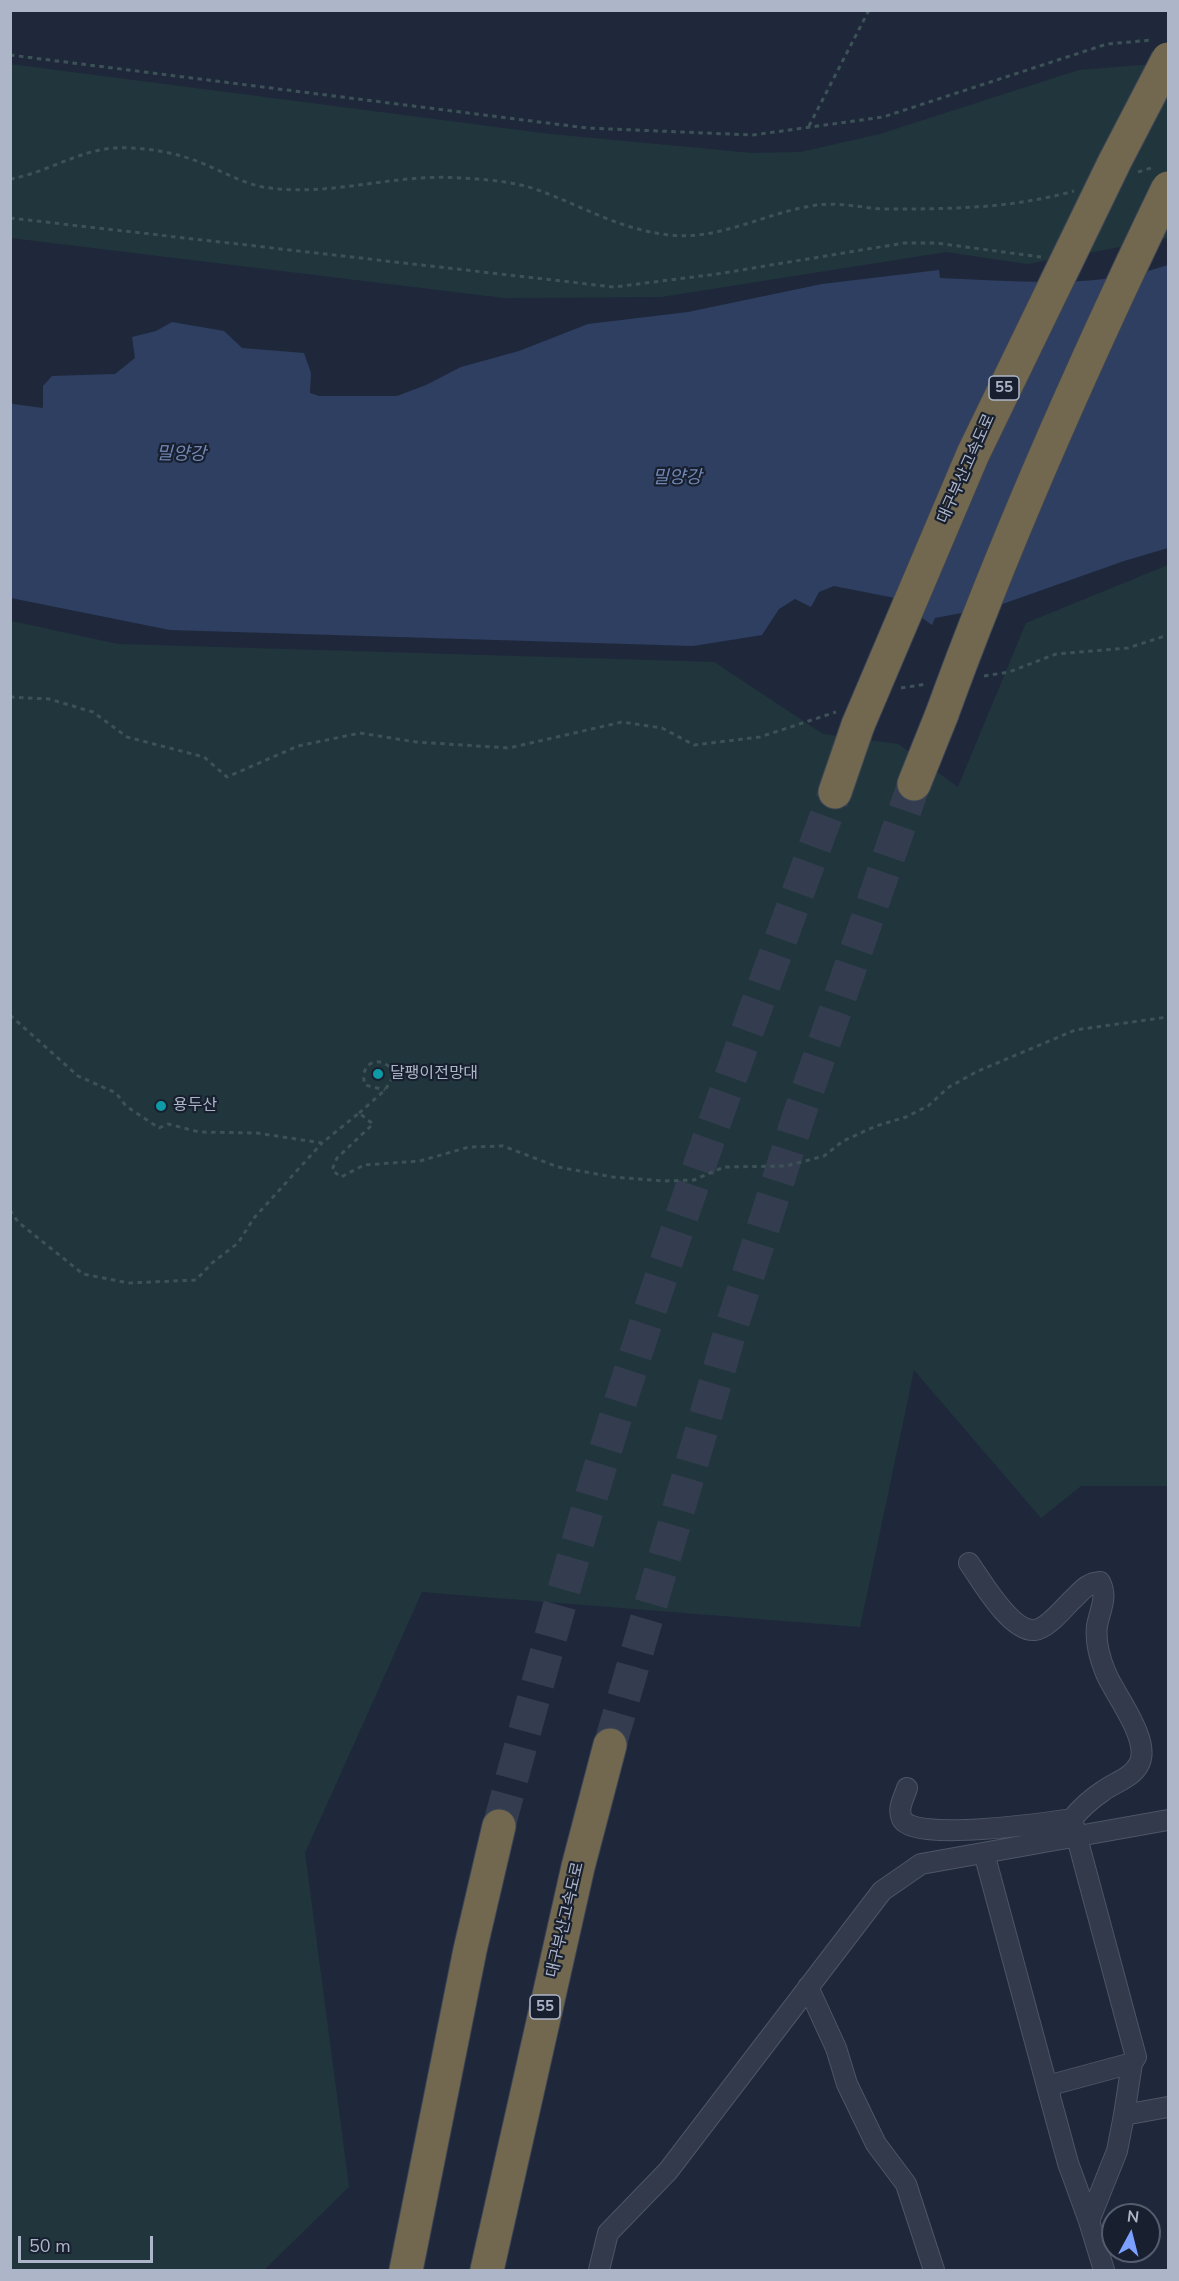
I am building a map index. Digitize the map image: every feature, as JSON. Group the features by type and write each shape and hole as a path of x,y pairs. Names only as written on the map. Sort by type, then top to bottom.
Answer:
{"highway":[{"name":"대구부산고속도로","path":"835,792 858,725 973,454 1110,172 1163,49"},
{"path":"914,784 976,620 1164,177"},
{"name":"대구부산고속도로","path":"487,2271 575,1878 610,1745"},
{"path":"406,2271 470,1950 500,1826"}],"street":[{"path":"969,1563 1013,1622 1025,1629 1037,1630 1089,1582 1100,1581 1105,1590 1097,1640 1101,1659 1107,1676 1123,1701 1142,1747 1141,1762 1125,1778 1084,1805 1075,1828 1136,2057 1132,2063 1117,2151 1089,2220"},
{"path":"908,1788 899,1809 903,1821 911,1828 956,1831 1075,1828 1168,1820"},
{"path":"599,2271 608,2233 668,2171 882,1891 921,1864 984,1853 1075,1828"},
{"path":"984,1853 1068,2163 1089,2220 1104,2271"},
{"path":"808,1987 876,2144 906,2184 934,2271"},
{"path":"1047,2086 1132,2063"},
{"path":"1124,2115 1168,2107"}],"path":[{"path":"808,128 868,10"},
{"path":"10,55 587,128 753,135 883,117 1107,44 1163,49"},
{"path":"10,179 27,176 105,150 152,151 182,156 262,186 302,189 369,185 425,176 504,183 534,189 594,215 645,231 672,236 717,231 821,204 881,208 991,208 1035,202 1081,189"},
{"path":"1138,172 1164,177"},
{"path":"10,218 615,287 717,274 904,243 936,243 1046,257"},
{"path":"1009,672 1056,654 1128,648 1168,635"},
{"path":"10,697 49,699 93,712 127,737 204,757 227,777 298,746 360,733 416,742 509,748 621,722 662,728 694,745 760,737 794,726"},
{"path":"10,1015 78,1076 116,1093 126,1106 159,1128 168,1124 199,1132 257,1133 322,1143"},
{"path":"359,1113 373,1124 337,1158 332,1170 341,1177 364,1165 420,1161 469,1147 503,1146 558,1167 613,1177 664,1181 694,1180 724,1167 786,1166 824,1156 843,1141 876,1126 906,1118 928,1106 949,1087 1010,1056 1075,1030 1168,1017"},
{"path":"10,1210 18,1222 83,1274 129,1283 196,1281 212,1263 238,1243 254,1218 268,1206 322,1143 385,1090 395,1074 389,1064 381,1061 371,1063 365,1069 363,1078 365,1085 385,1090"}],"green space":[{"path":"1168,63 1168,238 1028,264 946,252 661,297 504,298 11,238 10,64 550,134 752,153 801,152 880,134 1079,70"},
{"path":"1168,565 1168,1486 1081,1486 1041,1518 914,1370 860,1627 422,1592 305,1853 349,2187 264,2270 11,2270 11,621 118,644 714,662 823,734 898,744 958,787 1026,623"}],"water":[{"name":"밀양강","path":"1168,265 1168,548 1124,561 994,607 935,618 932,625 895,598 834,586 819,592 811,607 795,599 779,609 762,635 693,646 170,630 11,598 10,401 13,404 43,408 43,386 52,376 115,374 135,358 132,337 156,331 172,322 224,331 242,348 304,353 311,373 310,393 319,396 397,396 426,385 461,367 519,351 588,324 688,312 822,284 939,270 940,278 1027,282 1084,281 1140,273"}],"tunnel":[{"path":"610,1745 730,1332 798,1118 914,784"},
{"path":"499,1826 544,1660 619,1405 677,1229 835,792"}],"place":[{"name":"달팽이전망대","path":"378,1074"},
{"name":"용두산","path":"161,1106"}]}
